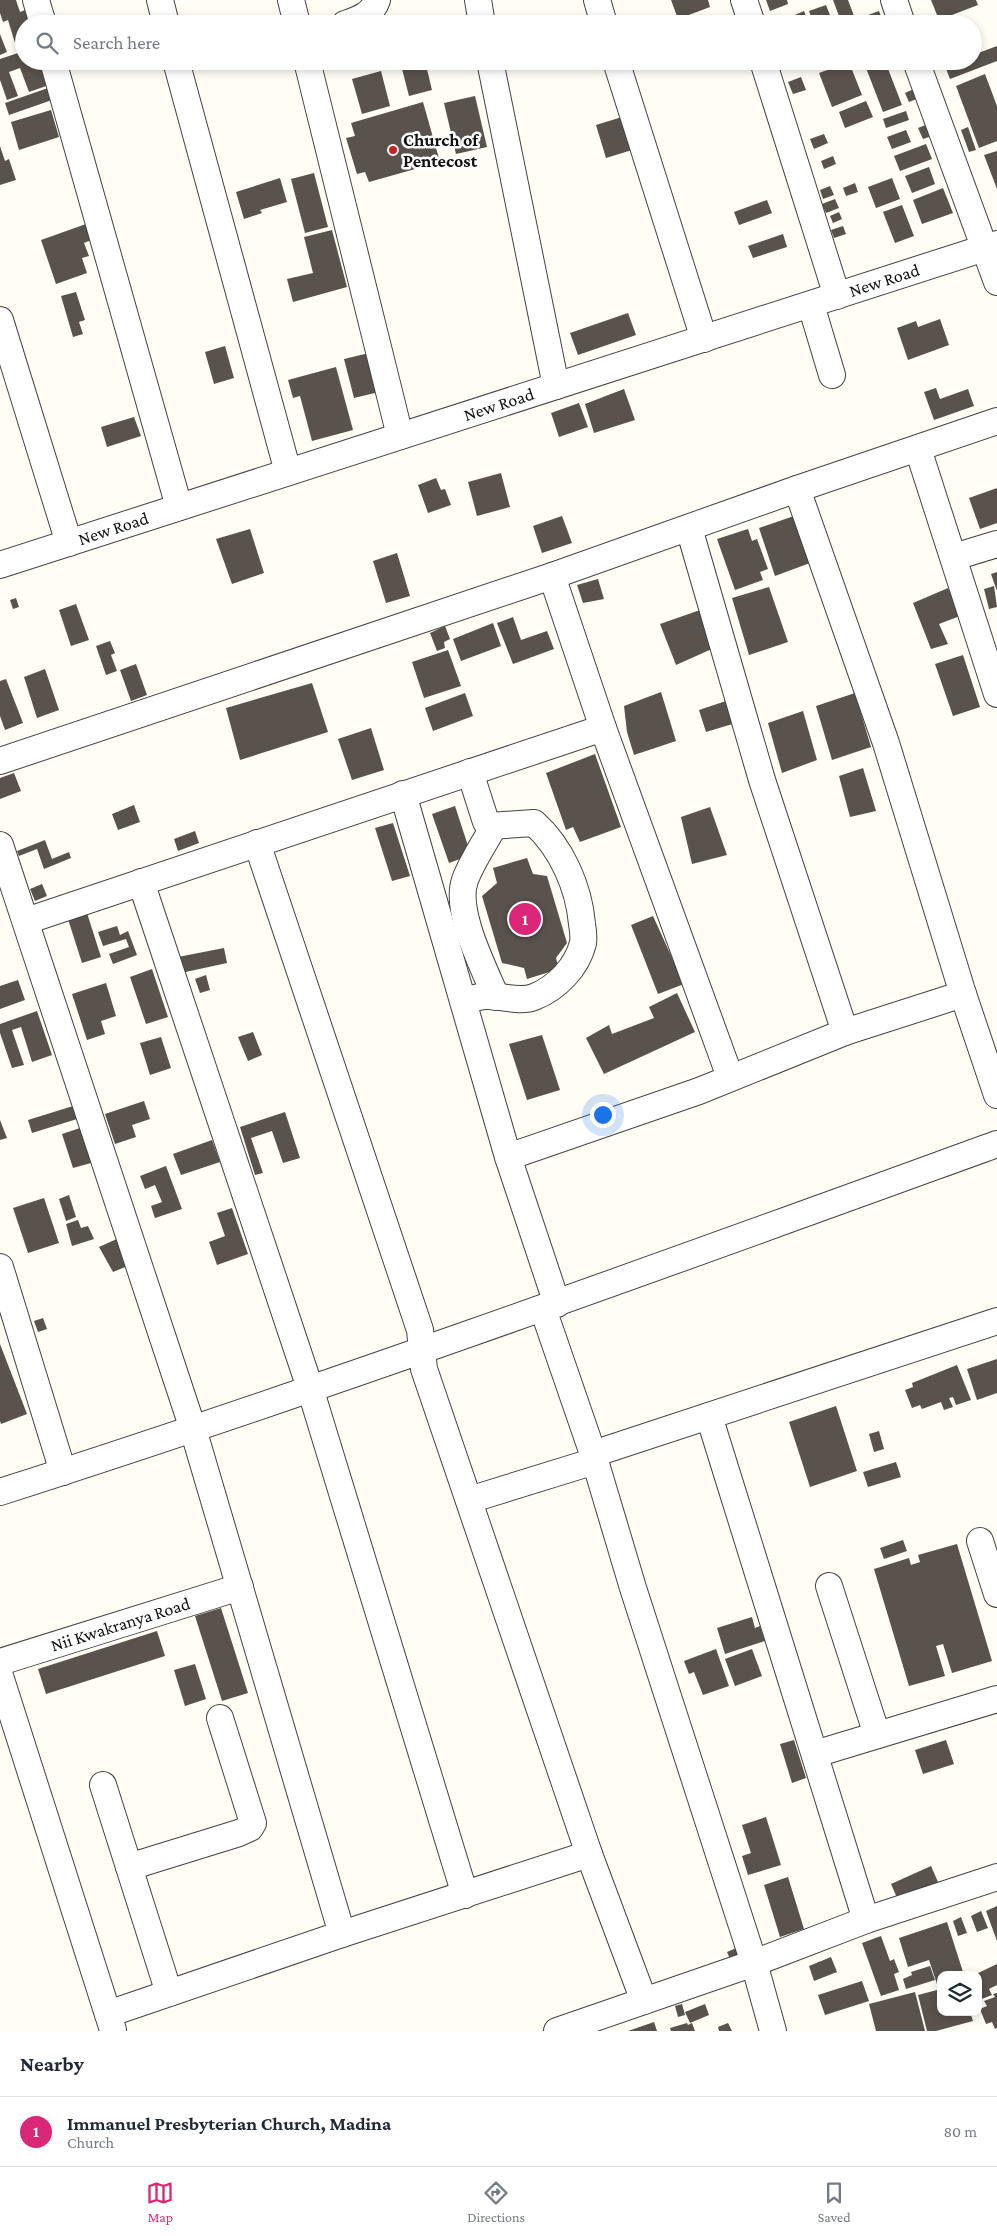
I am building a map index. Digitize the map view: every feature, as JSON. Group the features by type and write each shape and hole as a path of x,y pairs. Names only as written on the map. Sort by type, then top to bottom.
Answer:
{"street":[{"path":"36,0 40,15"},
{"path":"160,0 164,15"},
{"path":"292,0 295,15"},
{"path":"365,15 369,13 378,0"},
{"path":"478,0 480,15"},
{"path":"597,0 601,15"},
{"path":"744,0 749,15"},
{"path":"894,0 899,15"},
{"path":"57,70 179,507"},
{"path":"178,70 288,472"},
{"path":"309,70 400,436"},
{"path":"492,70 556,386"},
{"path":"619,70 704,339"},
{"path":"767,70 837,296"},
{"path":"920,70 991,246 997,282"},
{"name":"New Road","path":"0,565 991,246"},
{"path":"811,305 832,374"},
{"path":"0,320 69,543"},
{"path":"0,760 552,576 797,488 997,421"},
{"path":"918,448 995,681"},
{"path":"797,488 886,743 963,994 997,1095"},
{"path":"689,528 762,780 845,1032"},
{"path":"954,557 997,544"},
{"path":"552,576 603,728 730,1077"},
{"path":"26,921 603,728"},
{"path":"463,1001 485,996 512,999 533,998 564,978 578,958 584,941 582,915 573,883 563,861 542,830 534,823 489,826 486,822 470,772"},
{"path":"403,794 594,1458 636,1597 754,1963 773,2031"},
{"path":"494,826 469,872 463,891 463,906 478,953 496,997"},
{"path":"257,844 420,1330 424,1369 589,1854 644,2001"},
{"path":"2,860 26,921 193,1429 342,1934"},
{"path":"142,882 310,1388 466,1895"},
{"path":"508,1157 670,1101 845,1032 963,994"},
{"path":"0,1492 193,1429 550,1306 997,1144"},
{"path":"0,1267 63,1472"},
{"path":"469,1500 594,1458 709,1416 997,1321"},
{"path":"709,1416 866,1920"},
{"path":"980,1541 997,1594"},
{"path":"829,1586 876,1735"},
{"name":"Nii Kwakranya Road","path":"0,1662 240,1587"},
{"path":"0,1676 111,2023 169,1993 342,1934 589,1854"},
{"path":"815,1754 997,1700"},
{"path":"129,1867 239,1833 250,1828 253,1824 220,1718"},
{"path":"103,1785 169,1993"},
{"path":"557,2031 754,1963 866,1920 997,1877"}],"building":[{"path":"0,0 16,0 20,12 25,10 27,15 15,15 15,43 8,20 3,22 0,13"},
{"path":"671,0 708,0 710,7 689,15 677,15"},
{"path":"766,0 787,0 788,4 770,11"},
{"path":"833,0 848,0 854,15 839,15"},
{"path":"931,0 976,0 978,5 952,15 937,15"},
{"path":"826,5 830,15 811,15 809,11"},
{"path":"804,11 806,15 795,15"},
{"path":"879,11 881,15 868,15"},
{"path":"0,34 7,52 0,55"},
{"path":"997,46 997,61 982,67 982,52"},
{"path":"15,54 15,70 9,72 18,96 7,100 0,80 0,59"},
{"path":"21,70 44,70 49,85 29,92"},
{"path":"402,70 427,70 432,90 409,96"},
{"path":"827,70 852,70 862,95 832,107 819,73"},
{"path":"867,70 888,70 902,105 883,112"},
{"path":"947,70 974,70 950,79"},
{"path":"381,71 390,106 362,114 352,79"},
{"path":"985,74 997,106 997,141 979,148 956,86"},
{"path":"801,77 806,90 793,94 788,82"},
{"path":"48,88 52,100 9,115 5,103"},
{"path":"916,88 919,98 909,102 905,93"},
{"path":"475,96 487,147 456,154 444,103"},
{"path":"866,101 873,117 845,128 839,112"},
{"name":"Church of Pentecost","path":"423,102 440,162 369,182 365,172 357,174 346,138 355,136 351,123"},
{"path":"51,110 59,137 19,150 11,122"},
{"path":"906,111 909,120 886,128 883,119"},
{"path":"622,117 632,150 606,158 596,125"},
{"path":"936,121 941,133 923,139 918,128"},
{"path":"968,127 976,150 969,152 961,130"},
{"path":"906,130 911,142 892,149 887,137"},
{"path":"824,134 828,143 814,149 810,139"},
{"path":"926,144 932,159 900,171 894,156"},
{"path":"0,146 5,161 9,159 16,180 0,185"},
{"path":"997,151 997,189 984,155"},
{"path":"833,156 836,164 824,169 821,161"},
{"path":"929,167 935,184 912,193 905,176"},
{"path":"314,173 328,227 305,233 291,179"},
{"path":"280,178 287,202 260,210 262,213 244,219 236,192"},
{"path":"892,178 900,199 876,208 868,187"},
{"path":"855,183 858,192 846,196 843,188"},
{"path":"830,186 834,195 823,199 820,190"},
{"path":"943,188 953,213 922,224 913,200"},
{"path":"835,199 839,208 826,213 822,204"},
{"path":"767,200 772,213 739,225 734,212"},
{"path":"902,205 914,236 895,243 883,212"},
{"path":"839,212 842,219 833,223 830,216"},
{"path":"86,224 91,240 84,243 89,256 82,258 87,273 56,284 41,240"},
{"path":"843,226 846,234 834,238 831,230"},
{"path":"332,230 347,287 293,302 287,279 313,273 304,237"},
{"path":"783,234 787,247 753,258 748,246"},
{"path":"76,292 85,320 79,322 83,334 73,337 61,296"},
{"path":"628,313 636,335 578,355 570,333"},
{"path":"940,319 949,345 908,360 897,328 916,321 918,327"},
{"path":"225,346 234,378 214,384 205,352"},
{"path":"369,353 379,392 354,398 344,359"},
{"path":"336,367 353,430 312,441 300,396 293,398 288,380"},
{"path":"936,388 940,399 968,389 974,406 934,420 924,392"},
{"path":"624,389 635,420 594,433 585,404"},
{"path":"579,403 588,427 559,437 551,413"},
{"path":"134,417 141,436 107,447 101,427"},
{"path":"501,473 510,507 477,516 468,482"},
{"path":"436,478 441,490 445,489 451,505 428,513 418,485"},
{"path":"997,488 997,523 980,529 969,498"},
{"path":"562,516 572,543 542,553 533,526"},
{"path":"794,516 810,563 775,576 759,528"},
{"path":"250,529 264,573 232,584 216,539"},
{"path":"748,529 752,541 757,539 768,569 760,572 763,580 735,590 717,539"},
{"path":"397,553 410,596 386,603 373,561"},
{"path":"997,572 997,591 991,574"},
{"path":"598,579 604,599 583,603 577,585"},
{"path":"994,586 997,607 989,609 984,589"},
{"path":"769,587 788,642 749,655 732,598"},
{"path":"948,588 960,616 939,624 948,644 931,649 913,603"},
{"path":"16,598 19,607 13,609 10,600"},
{"path":"76,604 89,640 71,646 59,610"},
{"path":"703,609 714,648 676,665 660,624"},
{"path":"513,617 521,640 547,631 554,649 513,664 497,623"},
{"path":"493,623 501,646 461,661 453,639"},
{"path":"445,626 450,639 444,642 445,648 437,651 430,633"},
{"path":"110,641 115,653 111,655 117,671 106,675 96,646"},
{"path":"448,650 461,686 424,698 412,662"},
{"path":"963,655 980,707 953,716 935,664"},
{"path":"136,664 147,695 131,701 120,670"},
{"path":"45,669 59,710 37,718 24,677"},
{"path":"6,679 23,723 5,730 0,716 0,681"},
{"path":"312,683 328,732 240,760 226,708"},
{"path":"661,692 676,741 634,755 627,732 624,706"},
{"path":"465,693 473,716 433,731 425,708"},
{"path":"855,693 871,747 832,760 816,706"},
{"path":"732,699 739,722 706,732 699,710"},
{"path":"803,711 817,760 782,773 768,723"},
{"path":"371,728 384,770 352,780 338,739"},
{"path":"595,754 621,827 580,842 573,827 566,830 546,773"},
{"path":"863,768 876,811 850,817 839,776"},
{"path":"14,773 21,791 0,799 0,778"},
{"path":"134,805 140,822 118,830 112,814"},
{"path":"455,806 471,855 449,863 432,814"},
{"path":"710,807 727,855 692,864 681,817"},
{"path":"393,823 410,876 392,881 375,828"},
{"path":"195,831 199,843 178,851 174,839"},
{"path":"45,840 52,859 69,852 71,858 44,869 37,849 19,856 17,851"},
{"path":"527,858 533,874 547,876 567,943 556,958 559,969 527,979 524,968 502,963 482,896 497,883 493,868"},
{"path":"42,884 47,896 35,901 30,889"},
{"path":"87,913 101,957 82,963 68,919"},
{"path":"653,916 684,984 658,994 631,925"},
{"path":"117,926 120,935 128,931 137,955 113,964 109,954 129,947 126,939 103,946 98,932"},
{"path":"224,948 227,963 181,973 178,957"},
{"path":"152,969 168,1017 146,1024 130,977"},
{"path":"206,975 210,990 200,993 195,979"},
{"path":"18,980 25,1000 0,1009 0,986"},
{"path":"106,983 116,1016 101,1021 105,1034 87,1040 72,994"},
{"path":"677,993 695,1032 604,1074 586,1038 609,1025 612,1034 654,1018 649,1007"},
{"path":"37,1011 52,1055 32,1062 21,1027 12,1030 24,1065 12,1068 0,1033 0,1024"},
{"path":"253,1032 262,1055 248,1061 238,1037"},
{"path":"542,1035 560,1090 527,1100 509,1044"},
{"path":"161,1037 171,1068 150,1075 140,1043"},
{"path":"144,1101 150,1119 132,1125 136,1137 115,1144 105,1114"},
{"path":"73,1106 77,1119 32,1133 28,1120"},
{"path":"285,1112 300,1158 283,1163 272,1131 251,1138 263,1173 255,1175 240,1127"},
{"path":"0,1120 7,1138 0,1140"},
{"path":"80,1128 91,1163 73,1168 62,1134"},
{"path":"212,1140 220,1162 181,1175 173,1154"},
{"path":"166,1166 182,1209 155,1218 151,1206 162,1202 155,1185 145,1189 140,1176"},
{"path":"69,1195 76,1217 66,1221 59,1199"},
{"path":"44,1198 59,1243 28,1253 13,1208"},
{"path":"232,1208 248,1254 217,1265 209,1242 225,1236 217,1213"},
{"path":"78,1220 81,1228 88,1226 94,1239 72,1246 66,1224"},
{"path":"119,1238 130,1265 113,1272 99,1247"},
{"path":"43,1318 47,1329 38,1332 34,1321"},
{"path":"0,1344 27,1414 1,1424 0,1421"},
{"path":"997,1359 997,1393 977,1400 967,1369"},
{"path":"957,1365 971,1400 956,1405 953,1397 949,1398 953,1407 944,1410 941,1402 922,1409 920,1405 912,1408 905,1390 913,1387 912,1383"},
{"path":"836,1406 857,1471 810,1487 789,1422"},
{"path":"879,1431 884,1449 874,1452 869,1434"},
{"path":"896,1462 901,1477 868,1487 863,1472"},
{"path":"903,1540 907,1551 884,1559 880,1548"},
{"path":"957,1544 992,1661 952,1673 943,1644 936,1646 945,1676 909,1686 874,1569 909,1558 911,1565 920,1562 918,1555"},
{"path":"221,1608 248,1693 222,1701 195,1616"},
{"path":"752,1617 755,1628 760,1626 765,1641 725,1654 717,1628"},
{"path":"157,1631 165,1656 46,1694 38,1669"},
{"path":"716,1649 729,1686 703,1695 694,1672 689,1674 684,1661"},
{"path":"752,1649 762,1676 735,1686 725,1659"},
{"path":"195,1664 206,1699 185,1706 174,1670"},
{"path":"794,1740 806,1778 792,1783 780,1744"},
{"path":"946,1740 954,1764 923,1774 915,1750"},
{"path":"766,1817 781,1865 748,1875 742,1856 751,1853 742,1825"},
{"path":"931,1866 938,1882 898,1900 891,1884"},
{"path":"788,1877 804,1929 780,1937 764,1885"},
{"path":"997,1906 997,1941 986,1911"},
{"path":"981,1911 988,1928 977,1932 971,1916"},
{"path":"961,1917 967,1933 958,1936 953,1921"},
{"path":"947,1922 963,1971 937,1971 937,1984 929,1960 908,1967 899,1938"},
{"path":"881,1936 890,1961 894,1959 899,1972 894,1974 899,1990 881,1996 862,1943"},
{"path":"741,1946 744,1954 730,1959 727,1952"},
{"path":"831,1957 837,1972 814,1981 809,1966"},
{"path":"997,1964 997,1985 989,1989 992,1995 982,1999 982,1971"},
{"path":"930,1966 935,1980 906,1989 903,1979 912,1975 911,1972"},
{"path":"862,1981 869,2001 825,2015 818,1995"},
{"path":"937,1990 937,2016 971,2016 973,2021 936,2031 927,2031 918,1995"},
{"path":"915,1992 925,2031 876,2031 869,2004"},
{"path":"997,1993 997,2028 995,2029 992,2022 986,2024 982,2014 982,2008 987,2006 984,2001 995,1997 993,1994"},
{"path":"682,2004 685,2015 678,2017 675,2006"},
{"path":"705,2004 709,2015 690,2023 685,2012"},
{"path":"654,2022 657,2031 628,2031"},
{"path":"687,2023 688,2025 692,2023 695,2031 671,2031 670,2028"},
{"path":"728,2023 732,2031 719,2031 718,2027"}],"place":[{"name":"Church of Pentecost","path":"393,150"},
{"name":"Immanuel Presbyterian Church, Madina","path":"525,919"}]}
